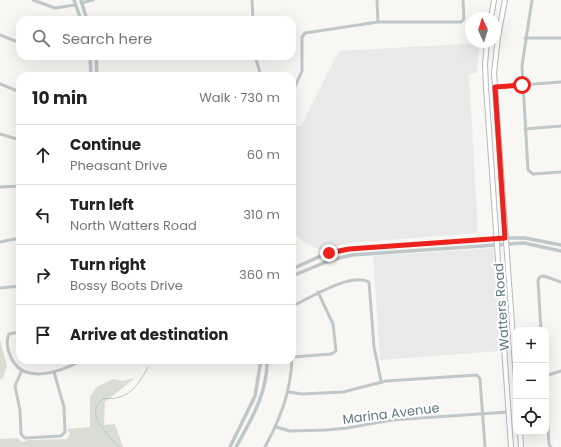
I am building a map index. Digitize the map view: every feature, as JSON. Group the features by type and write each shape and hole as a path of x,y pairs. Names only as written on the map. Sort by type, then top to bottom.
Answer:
{"main road":[{"path":"492,12 494,0"},
{"name":"Watters Road","path":"505,0 495,58 495,87 515,363"},
{"name":"Watters Road","path":"487,48 485,64 486,87 511,447"},
{"path":"486,87 495,87"},
{"path":"520,435 521,447"}],"street":[{"path":"33,0 55,8 75,5"},
{"path":"74,0 79,16"},
{"path":"86,16 81,1 93,0"},
{"path":"252,0 253,16"},
{"path":"377,0 378,22"},
{"path":"296,82 302,71 302,37 304,34 378,22 445,23 463,21 463,0"},
{"path":"532,0 522,60 522,85 528,170 530,172 561,172"},
{"path":"0,35 16,41"},
{"path":"525,38 561,38"},
{"path":"90,60 91,72"},
{"path":"96,60 97,72"},
{"path":"256,60 260,72"},
{"path":"495,87 561,82"},
{"path":"0,84 16,90"},
{"path":"526,129 561,126"},
{"path":"0,134 16,139"},
{"path":"0,187 16,186"},
{"path":"296,267 323,255 349,249 505,238 525,238 561,245"},
{"path":"0,242 16,239"},
{"path":"296,274 331,260 352,255 524,243 561,251"},
{"path":"541,327 538,280 540,277 544,276 561,282"},
{"path":"296,304 318,292 350,282 366,280 369,282 375,351 381,381"},
{"path":"0,288 16,286"},
{"path":"296,357 331,354 335,352 333,324 318,292"},
{"path":"16,332 12,333 7,338 10,356 16,363"},
{"path":"17,364 22,370 39,375 54,372 73,364"},
{"path":"230,447 256,396 260,364"},
{"path":"236,447 252,418 261,397 267,364"},
{"path":"265,447 276,427 288,392 292,364"},
{"path":"22,370 15,386 20,410 23,437 59,436 64,434 64,407 54,372"},
{"path":"549,375 560,373"},
{"path":"288,392 302,394 343,392 381,381 475,374 479,376 485,447"},
{"name":"Marina Avenue","path":"276,427 298,432 347,428 386,421 508,412"},
{"path":"548,435 549,444 551,447"}],"shaded area":[{"path":"465,44 465,48 480,48 477,73 469,74 478,233 349,243 320,250 303,242 296,235 296,127 301,126 339,51"},
{"path":"493,248 501,351 380,360 373,256"},
{"path":"0,340 7,366 3,378 0,380"},
{"path":"135,378 105,402 104,425 115,424 123,447 0,447 0,439 17,438 22,442 28,440 67,439 70,434 67,429 90,427 90,396 98,386 113,379 123,381"}],"waterway":[{"path":"119,447 104,431 100,424 96,412 98,405 103,399 114,398 127,394 136,386 148,367"}],"route":[{"path":"329,253 349,249 505,238 495,87 522,85"}]}
